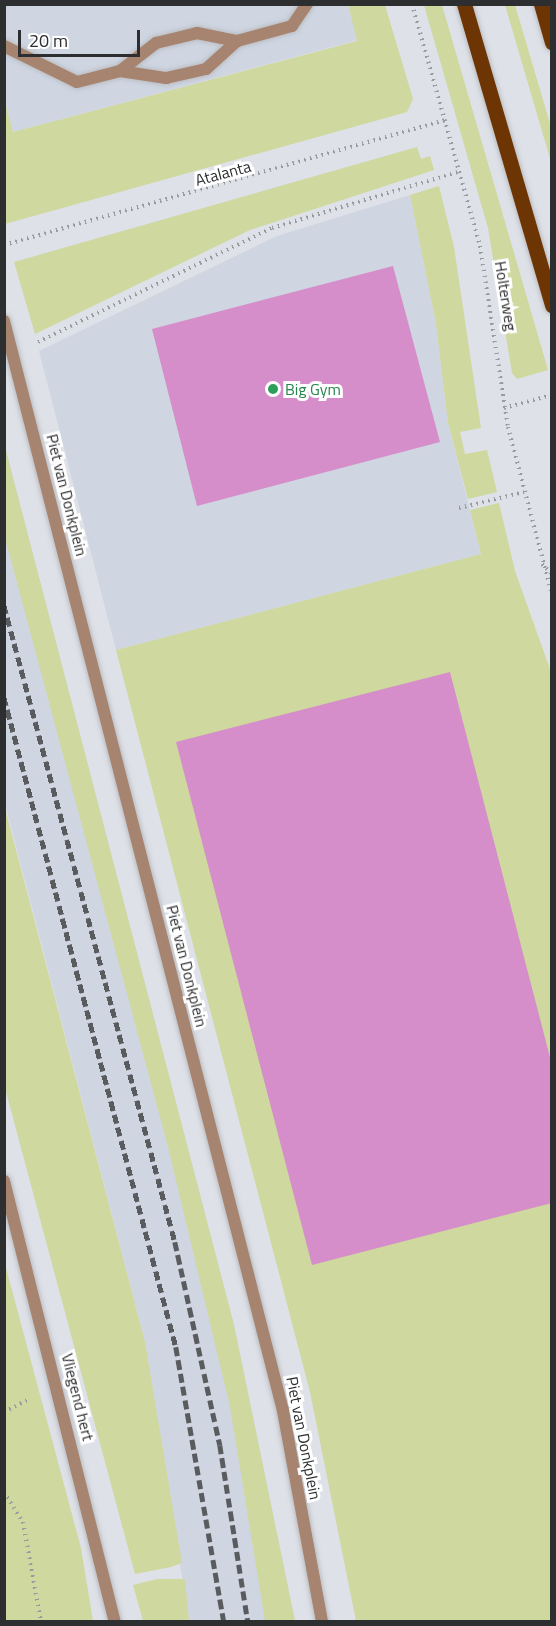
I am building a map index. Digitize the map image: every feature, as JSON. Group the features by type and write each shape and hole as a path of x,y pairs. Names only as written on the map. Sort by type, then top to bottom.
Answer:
{"main road":[{"path":"464,4 552,305"},
{"path":"541,4 552,42"}],"street":[{"path":"120,71 156,43 197,33 237,41 292,26 307,4"},
{"path":"4,46 77,82 120,71 166,78 206,69 237,41"},
{"name":"Piet van Donkplein","path":"4,321 283,1411 322,1622"},
{"name":"Vliegend hert","path":"4,1181 115,1622"}],"path":[{"name":"Holterweg","path":"412,4 461,171 486,276 504,408 542,564 552,595"},
{"name":"Atalanta","path":"4,245 447,120"},
{"path":"13,353 272,228 461,171"},
{"path":"504,408 552,395"},
{"path":"459,507 524,492"},
{"path":"542,564 552,574"},
{"path":"4,1492 23,1521 41,1622"}],"shaded area":[{"path":"4,5 348,5 358,40 13,132 5,102"},
{"path":"410,195 436,324 448,423 481,554 116,650 39,351 277,236"},
{"path":"4,443 234,1325 295,1621 189,1621 145,1342 5,804"}],"green space":[{"path":"348,4 385,5 413,99 407,112 5,224 5,102 13,132 357,41"},
{"path":"424,5 442,5 548,370 517,379 512,373 488,228"},
{"path":"505,5 515,5 551,127 551,162"},
{"path":"417,147 421,159 430,156 434,170 250,230 35,334 14,262"},
{"path":"439,186 454,247 481,428 460,432 465,454 487,450 497,492 468,499 448,423 436,324 410,195"},
{"path":"4,443 234,1325 295,1621 265,1621 230,1407 168,1147 5,538"},
{"path":"499,503 515,571 551,672 551,1621 356,1621 310,1392 116,650 481,554 470,510"},
{"path":"4,804 145,1342 182,1563 135,1574 5,1088"},
{"path":"5,1264 81,1548 93,1621 5,1621"},
{"path":"157,1579 185,1579 189,1621 143,1621 133,1585"}],"building":[{"path":"393,266 440,442 197,506 152,329"},
{"path":"450,672 552,1065 552,1203 312,1265 176,742"}],"railway":[{"path":"4,605 175,1242 220,1445 248,1622"},
{"path":"4,697 176,1347 224,1622"}],"place":[{"name":"Big Gym","path":"273,389"}]}
